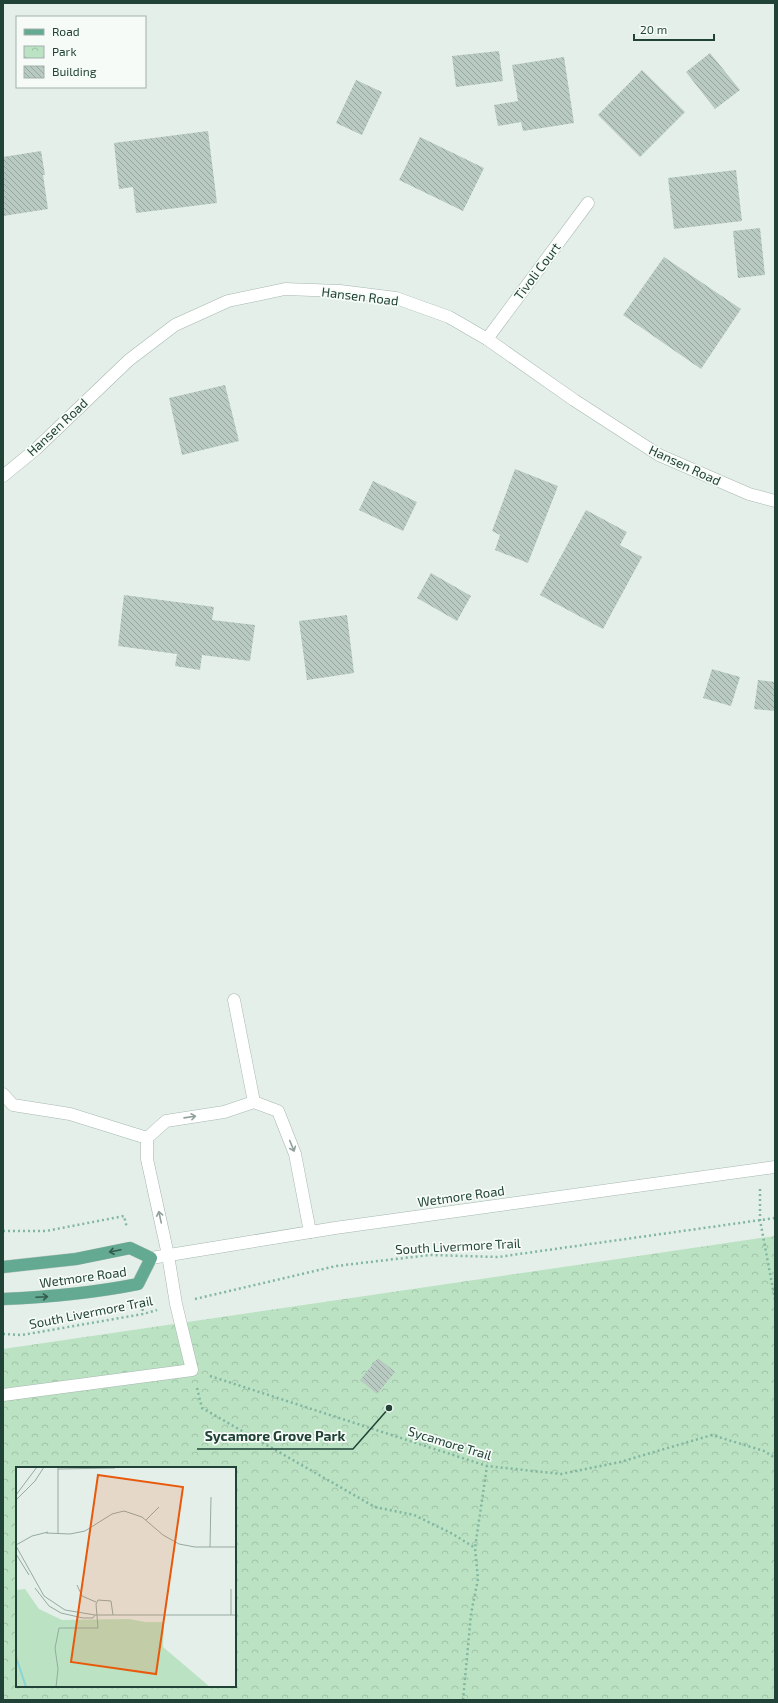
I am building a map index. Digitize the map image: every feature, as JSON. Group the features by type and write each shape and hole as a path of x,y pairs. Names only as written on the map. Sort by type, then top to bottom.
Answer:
{"main road":[{"name":"Wetmore Road","path":"3,1266 76,1259 130,1248 151,1258 138,1284 52,1297 3,1300"}],"street":[{"name":"Tivoli Court","path":"487,339 588,203"},
{"name":"Hansen Road","path":"3,476 36,449 129,360 175,325 228,301 286,289 340,291 396,298 449,317 487,339 574,400 659,455 749,494 775,501"},
{"path":"234,1000 254,1102"},
{"path":"3,1094 13,1105 70,1114 147,1138"},
{"path":"3,1395 192,1370 176,1304 168,1255 147,1159 147,1138 166,1121 224,1112 254,1102 278,1111 296,1154 310,1232"},
{"name":"Wetmore Road","path":"151,1258 310,1232 775,1167"}],"path":[{"path":"760,1169 760,1220 775,1300"},
{"path":"3,1232 46,1231 124,1216 128,1231"},
{"name":"South Livermore Trail","path":"3,1334 22,1335 143,1314 176,1304 336,1266 430,1255 498,1257 775,1218"},
{"path":"141,1300 143,1314"},
{"path":"192,1370 202,1408 375,1507 414,1515 453,1534 475,1548"},
{"name":"Sycamore Trail","path":"192,1370 487,1466 561,1474 620,1462 712,1435 764,1451 775,1458"},
{"path":"463,1700 471,1614 478,1579 475,1548 487,1466"}],"green space":[{"path":"775,1236 775,1700 3,1700 3,1349"}],"building":[{"path":"499,51 503,81 456,87 452,56"},
{"path":"710,53 740,90 715,109 686,72"},
{"path":"564,57 574,123 523,131 521,122 498,126 494,105 518,101 512,65"},
{"path":"642,70 685,112 640,157 598,115"},
{"path":"356,80 382,92 362,135 336,123"},
{"path":"208,131 217,203 136,213 133,187 119,189 114,143"},
{"path":"420,137 484,168 463,211 399,180"},
{"path":"41,151 48,209 3,216 3,157"},
{"path":"736,170 742,221 674,229 668,178"},
{"path":"760,228 765,275 738,278 733,231"},
{"path":"664,257 741,309 701,369 623,315"},
{"path":"225,385 239,441 182,455 169,398"},
{"path":"515,469 558,486 528,563 495,550 500,535 492,531"},
{"path":"373,481 417,502 403,531 359,510"},
{"path":"586,510 627,532 620,545 642,557 603,629 540,595"},
{"path":"431,573 471,596 457,621 417,598"},
{"path":"124,595 214,607 212,620 255,625 250,661 202,655 200,670 175,666 177,654 118,646"},
{"path":"347,615 354,673 307,680 299,621"},
{"path":"712,669 740,677 731,706 703,698"},
{"path":"758,680 775,682 775,711 754,709"},
{"path":"378,1358 395,1372 377,1394 360,1380"}],"place":[{"name":"Sycamore Grove Park","path":"389,1408"}]}
